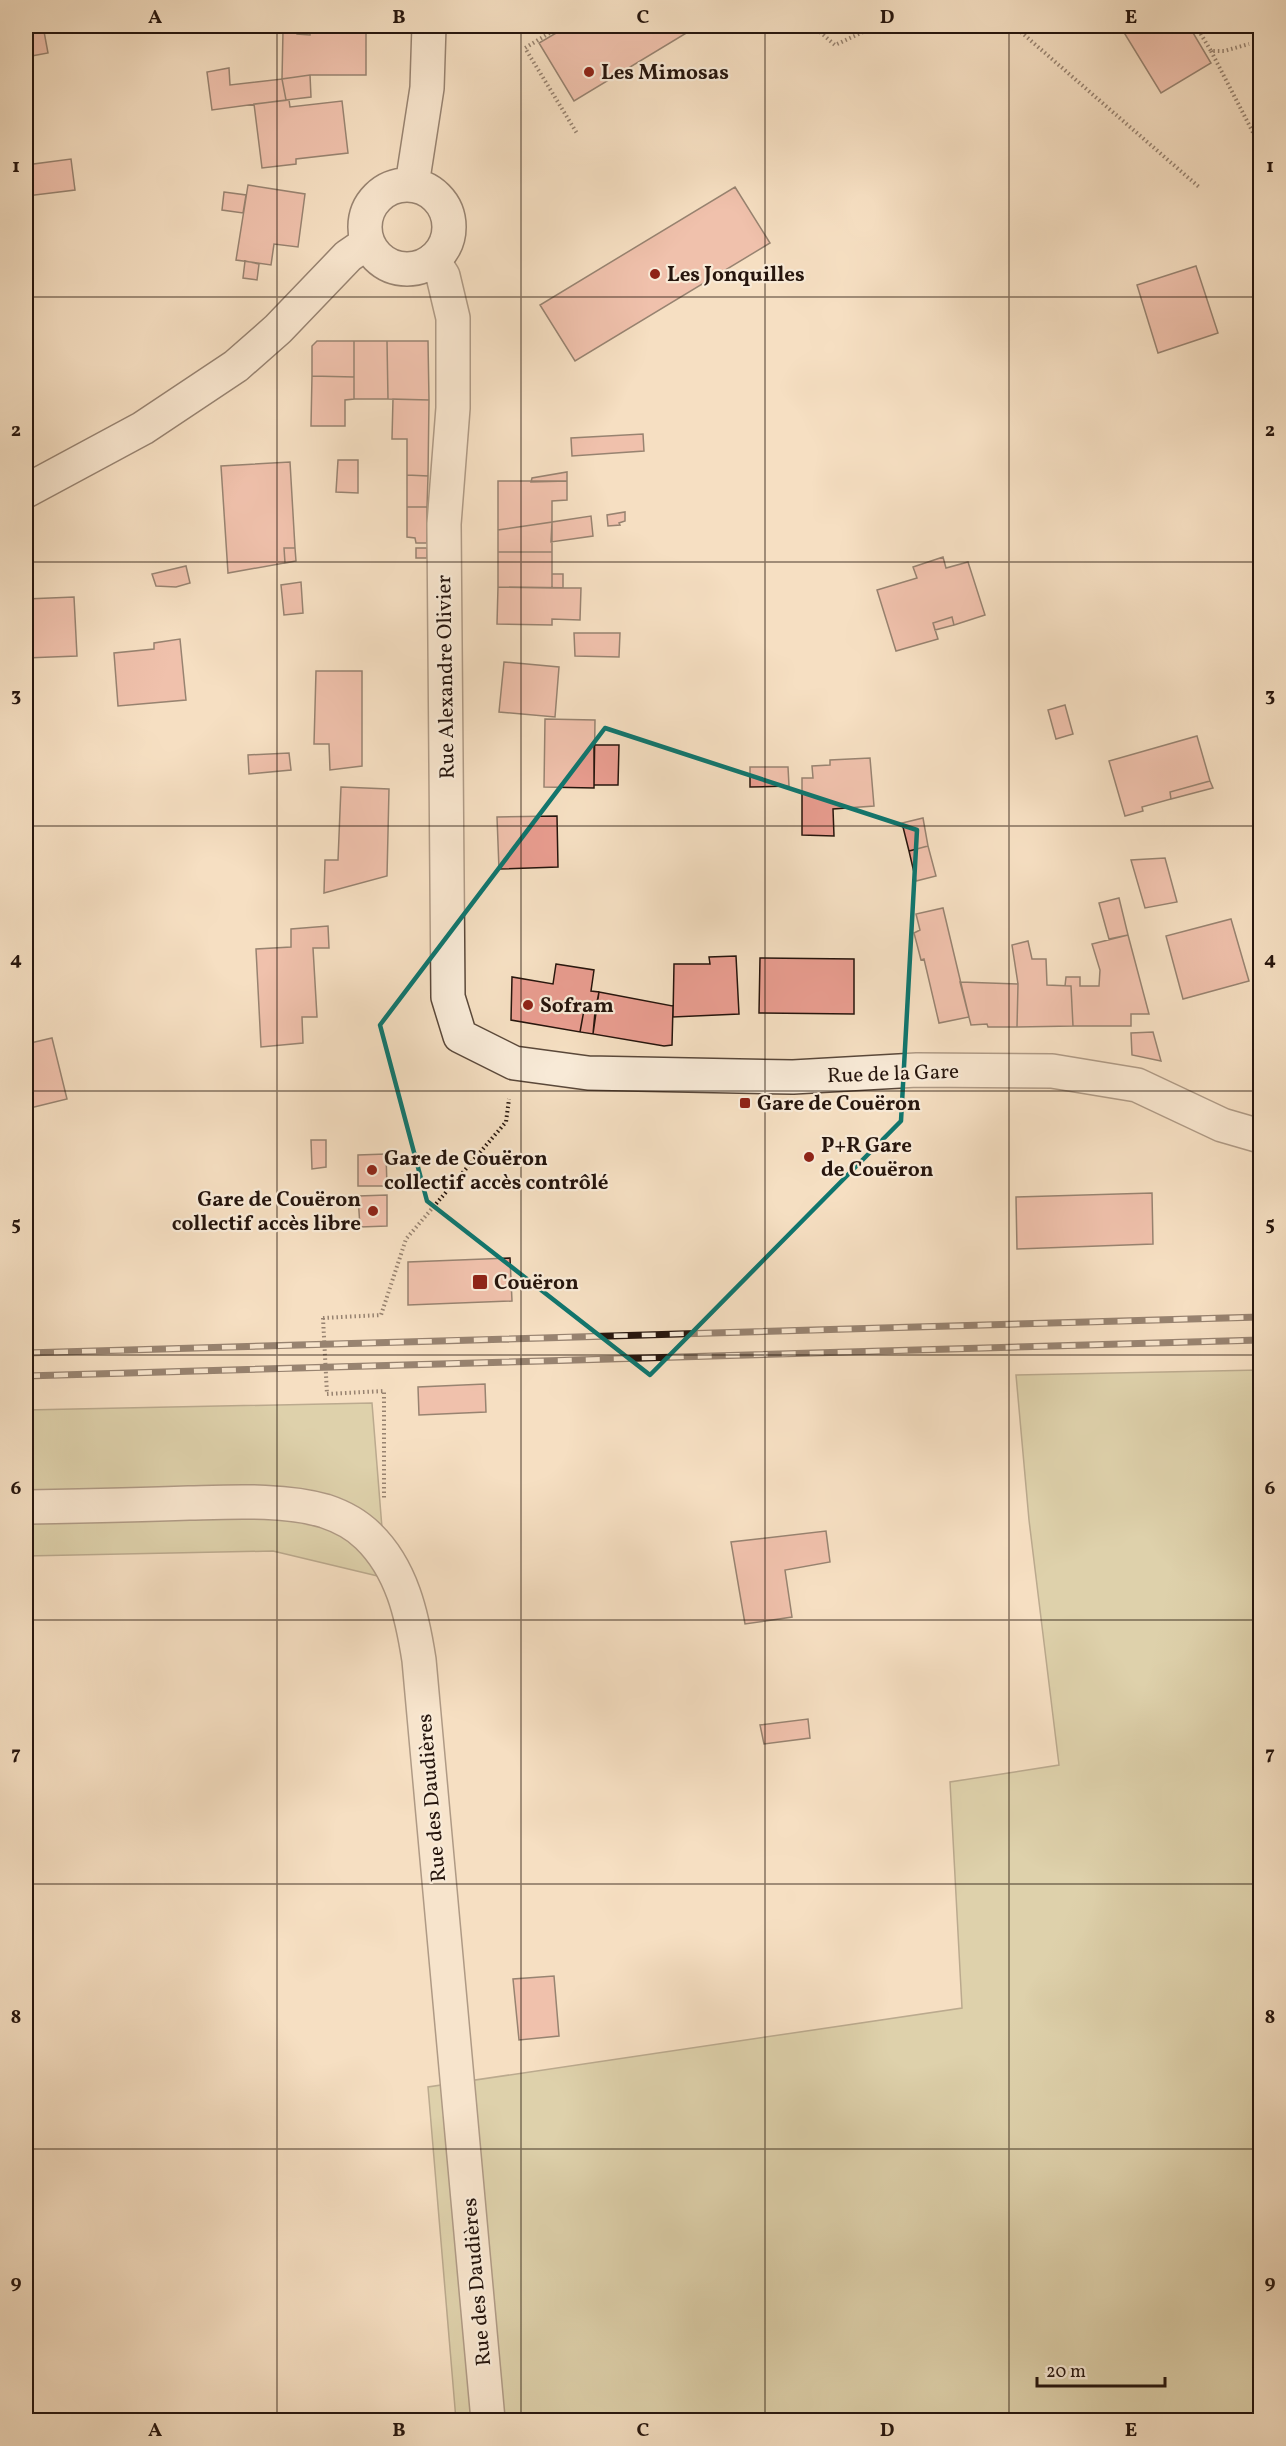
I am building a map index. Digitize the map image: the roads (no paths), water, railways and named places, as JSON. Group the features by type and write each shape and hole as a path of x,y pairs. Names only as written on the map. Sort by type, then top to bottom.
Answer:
{"street":[{"path":"412,185 427,88 429,26"},
{"path":"412,185 436,196 444,207 449,221 448,236 443,249 433,260 422,267 396,268 374,254 367,243 364,228 367,214 374,201 385,191 398,186 412,185"},
{"path":"26,492 143,428 236,366 278,330 348,256 367,243"},
{"name":"Rue Alexandre Olivier","path":"433,260 443,276 453,318 453,408 444,524 448,997 460,1036 514,1063"},
{"name":"Rue de la Gare","path":"514,1063 588,1073 782,1077 917,1070 1052,1071 1137,1085 1221,1125 1260,1136"},
{"name":"Rue des Daudières","path":"26,1508 227,1503 291,1505 326,1511 368,1535 384,1555 407,1600 419,1660 488,2421"}],"railway":[{"path":"26,1353 1260,1317"},
{"path":"26,1376 1260,1340"}],"place":[{"name":"Les Mimosas","path":"589,72"},
{"name":"Les Jonquilles","path":"655,274"},
{"name":"Sofram","path":"528,1005"},
{"name":"Gare de Couëron","path":"745,1103"},
{"name":"P+R Gare de Couëron","path":"809,1157"},
{"name":"Gare de Couëron collectif accès contrôlé","path":"372,1170"},
{"name":"Gare de Couëron collectif accès libre","path":"373,1211"},
{"name":"Couëron","path":"480,1282"}]}
